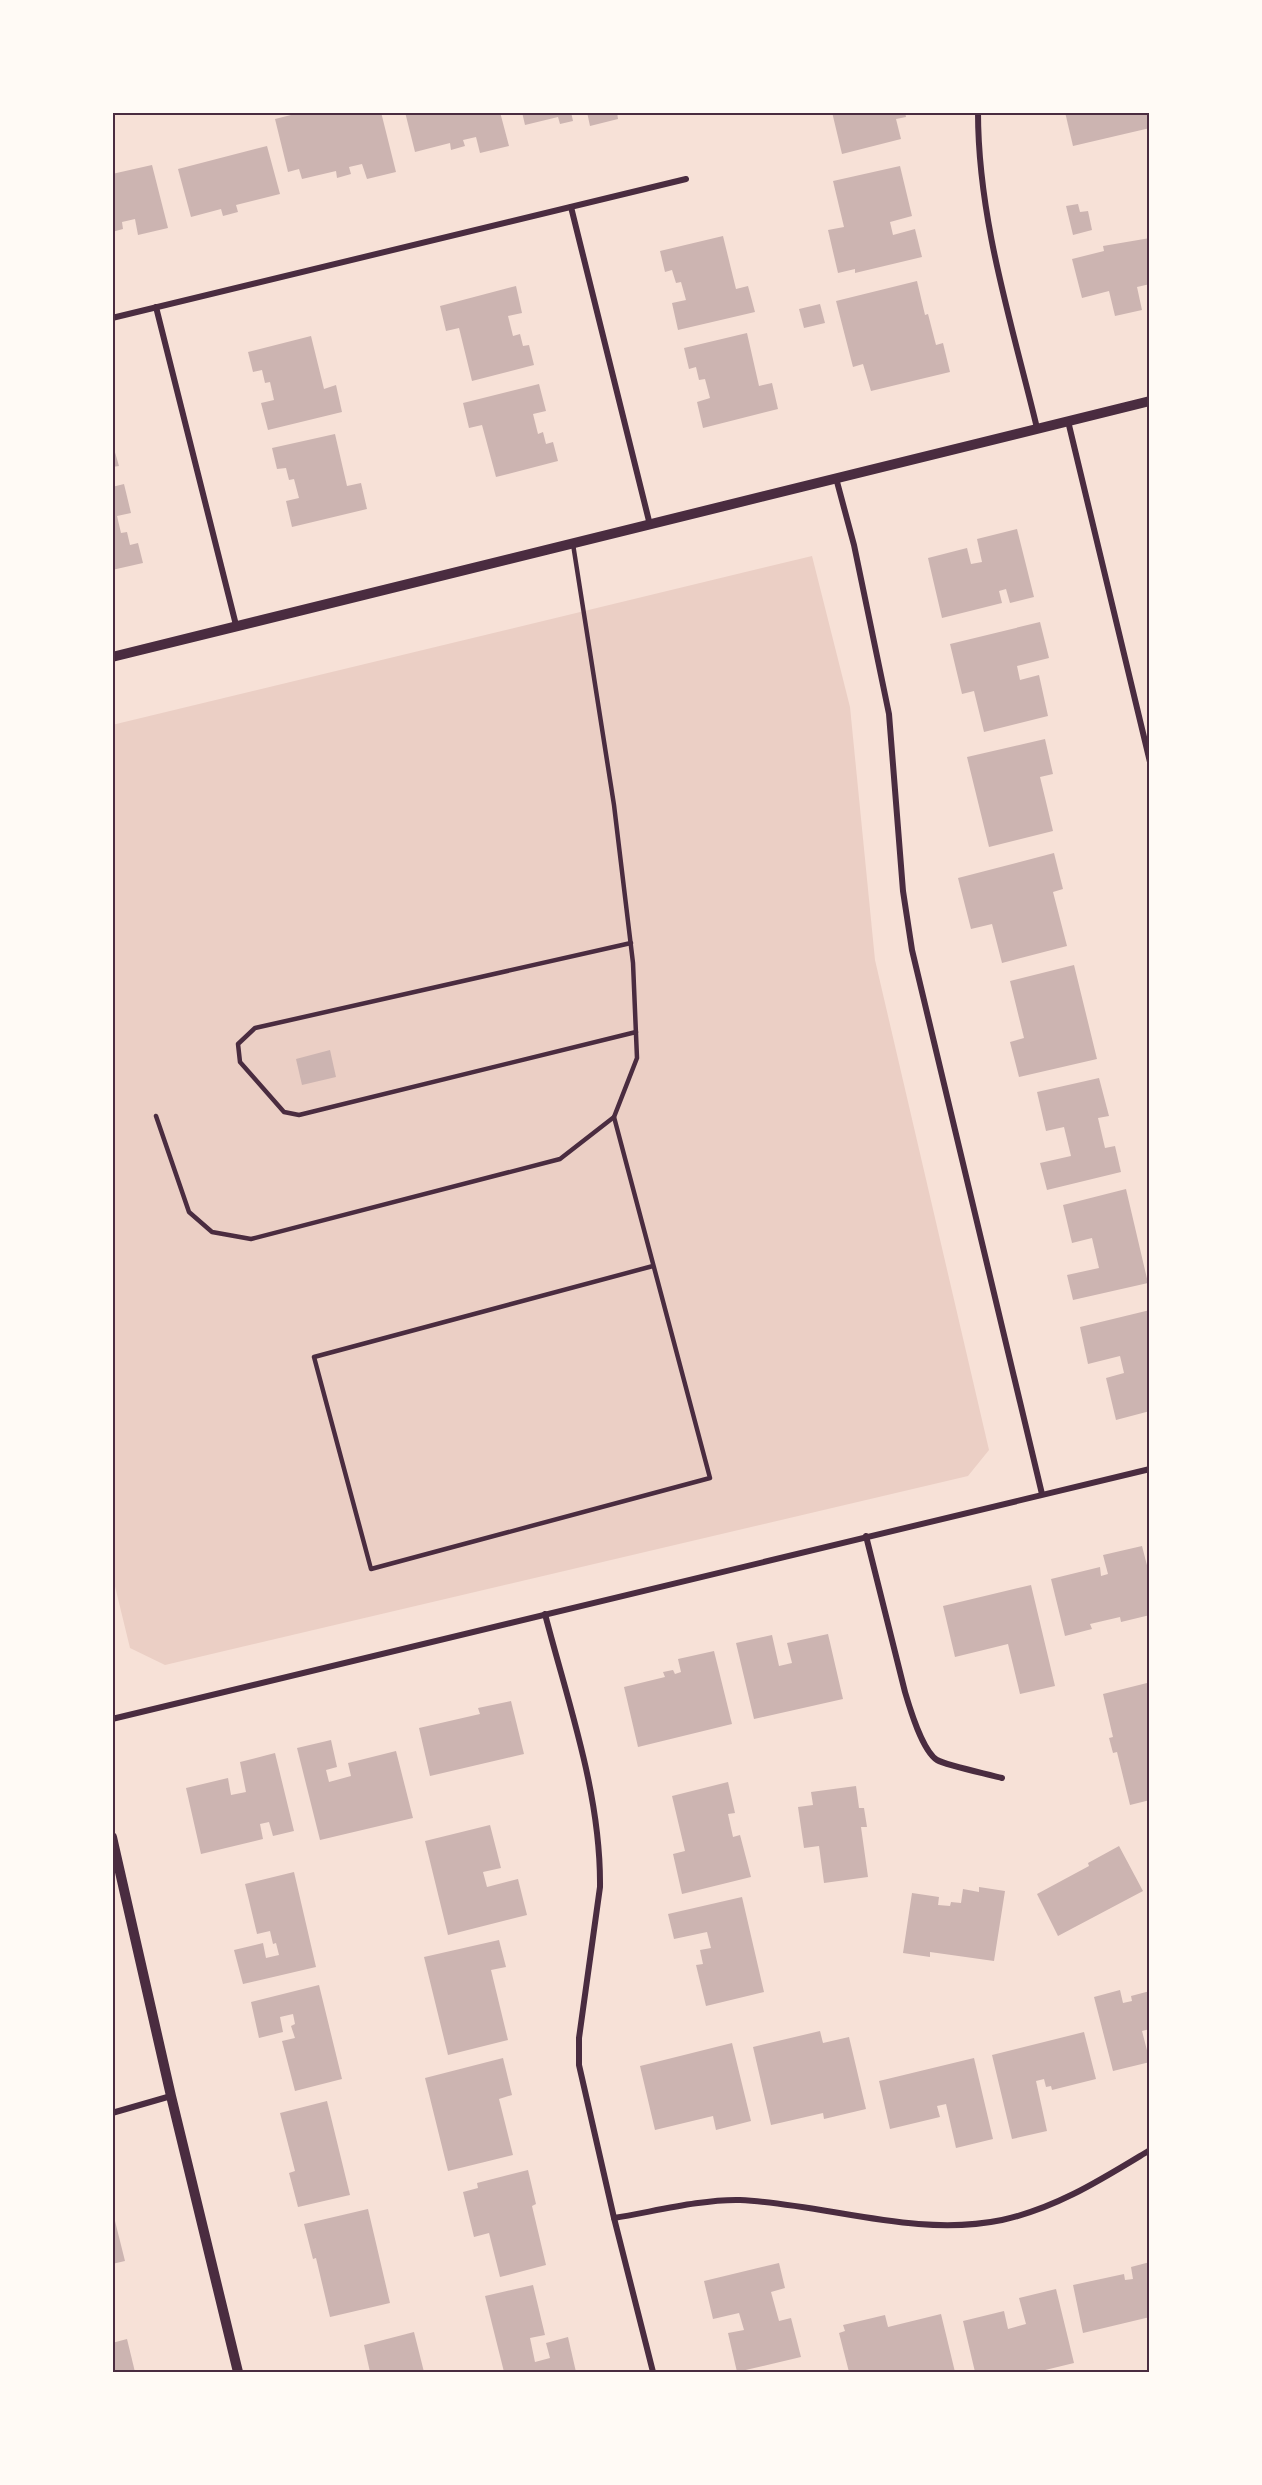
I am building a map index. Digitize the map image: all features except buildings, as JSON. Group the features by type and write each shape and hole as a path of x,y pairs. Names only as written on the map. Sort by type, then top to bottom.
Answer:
{"street":[{"path":"978,112 978,150 992,240 1037,428"},
{"path":"112,318 686,179"},
{"path":"571,207 650,525"},
{"path":"156,308 236,626"},
{"path":"112,657 1149,401"},
{"path":"1068,421 1149,762"},
{"path":"836,477 854,545 889,714 903,891 912,950 1042,1494"},
{"path":"112,1719 1149,1469"},
{"path":"866,1536 910,1710 926,1746 937,1760 1002,1778"},
{"path":"545,1614 597,1819 600,1887 579,2038 579,2065 653,2373"},
{"path":"112,1837 171,2096 238,2373"},
{"path":"112,2113 171,2096"},
{"path":"614,2218 738,2200 922,2224 1002,2220 1069,2197 1149,2150"}],"lane":[{"path":"156,1116 189,1212 212,1232 252,1239 560,1159 614,1117 637,1058 631,943 614,805 573,544"},
{"path":"631,943 255,1028 238,1044 240,1062 284,1112 299,1115 636,1032"},
{"path":"614,1117 711,1478 370,1569 314,1357 653,1266"}],"shaded area":[{"path":"812,556 850,707 875,960 989,1450 968,1476 165,1665 130,1648 112,1574 112,725"}]}
